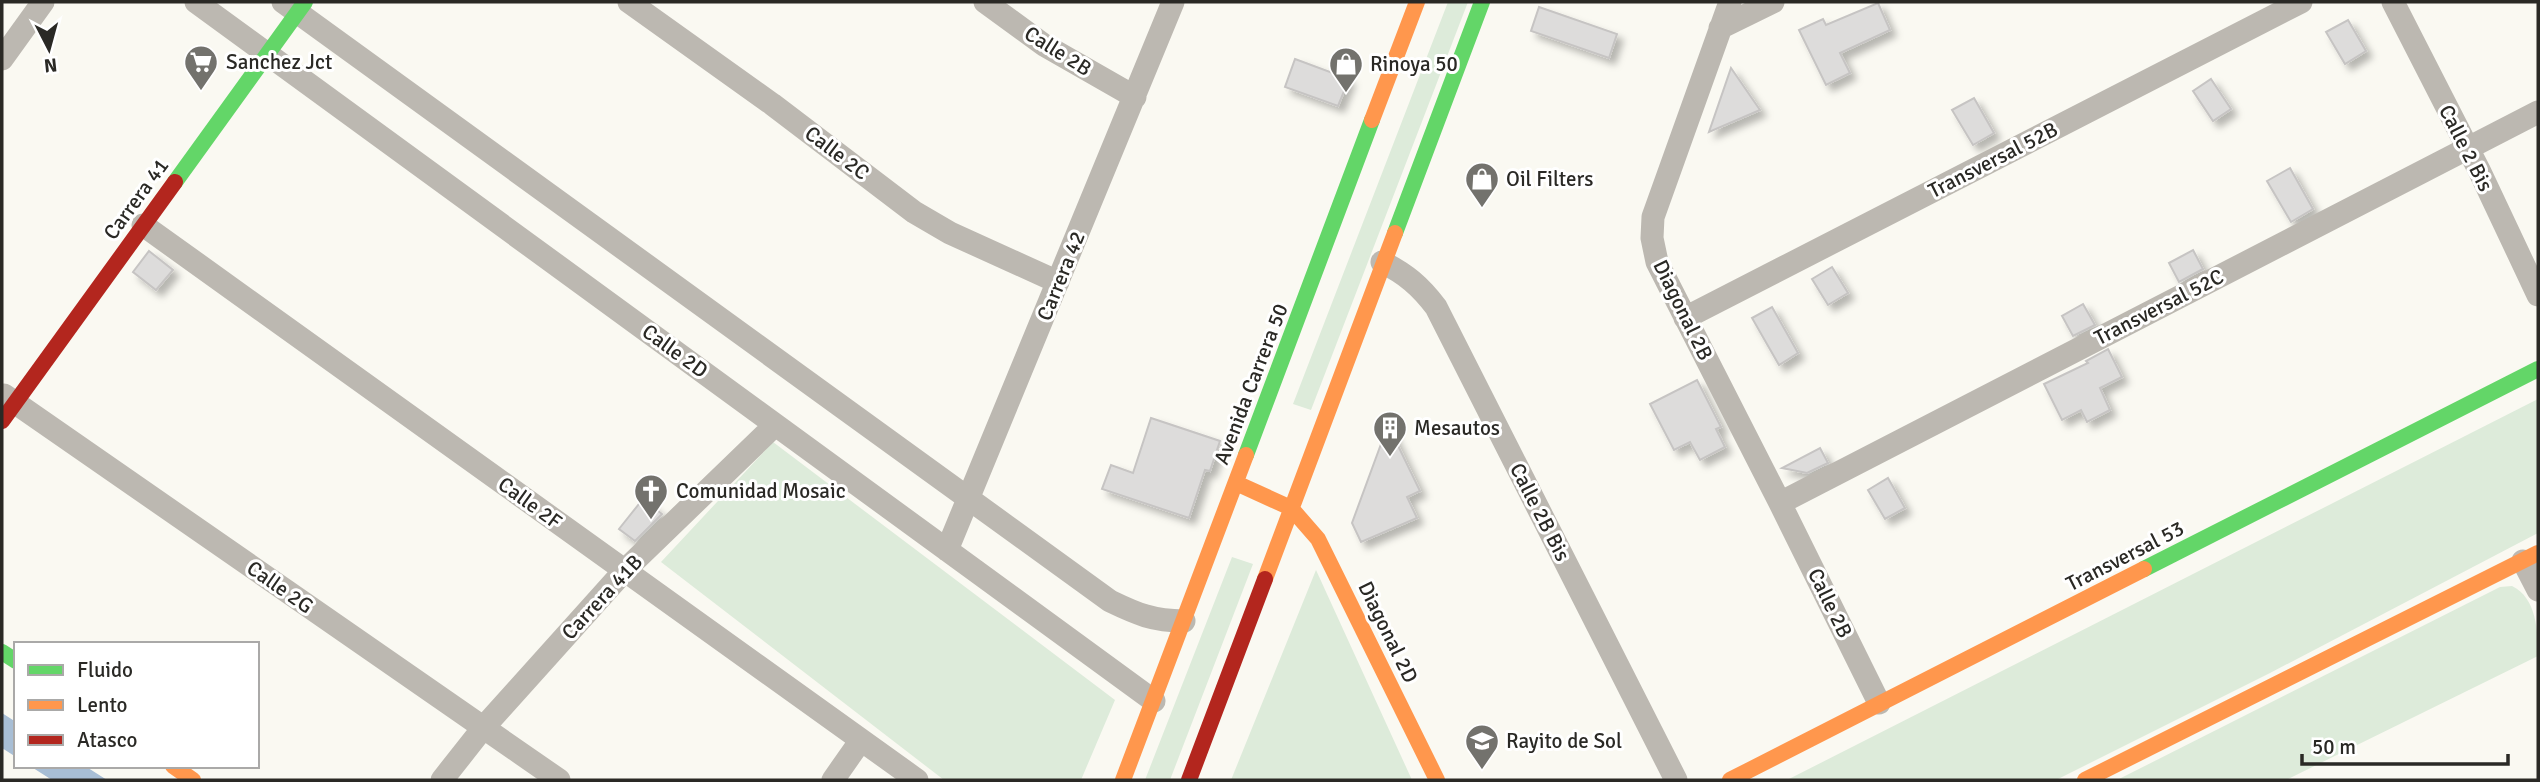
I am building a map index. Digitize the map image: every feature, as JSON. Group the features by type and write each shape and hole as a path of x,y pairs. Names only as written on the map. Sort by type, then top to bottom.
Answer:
{"street":[{"path":"2,59 43,2"},
{"name":"Calle 2D","path":"196,2 1154,701"},
{"name":"Calle 2C","path":"629,2 772,104 914,212 950,233 1058,282"},
{"name":"Calle 2B","path":"985,2 1044,45 1135,97"},
{"name":"Carrera 42","path":"947,550 1173,2"},
{"name":"Avenida Carrera 50","path":"1124,780 1417,2"},
{"path":"1189,780 1482,2"},
{"name":"Diagonal 2B","path":"1730,2 1653,217 1652,238 1657,262 1780,503"},
{"path":"1720,28 1773,2"},
{"name":"Transversal 52B","path":"1685,317 2301,2"},
{"name":"Calle 2 Bis","path":"2393,2 2538,295"},
{"path":"295,5 1110,601 1159,621 1184,621"},
{"name":"Carrera 41","path":"6,405 143,225 267,54 295,5"},
{"name":"Transversal 52C","path":"1780,503 2538,112"},
{"name":"Calle 2F","path":"143,225 917,780"},
{"name":"Calle 2B Bis","path":"1382,262 1403,273 1419,286 1436,307 1676,780"},
{"name":"Transversal 53","path":"1730,780 2538,369"},
{"name":"Calle 2G","path":"6,405 559,780"},
{"name":"Carrera 41B","path":"442,780 483,728 625,570 775,425"},
{"path":"1236,482 1291,509"},
{"name":"Calle 2B","path":"1780,503 1879,704"},
{"name":"Diagonal 2D","path":"1291,509 1318,539 1437,780"},
{"path":"2085,780 2531,557 2538,590"},
{"path":"833,780 861,740"},
{"path":"176,768 193,780"}],"green space":[{"path":"1448,2 1468,2 1311,410 1293,404"},
{"path":"2538,399 2538,533 2270,673 2056,780 1787,780"},
{"path":"773,442 1115,700 1081,780 944,780 661,562"},
{"path":"1232,557 1253,564 1170,780 1145,780"},
{"path":"1316,570 1412,780 1231,780"},
{"path":"2512,586 2520,591 2531,607 2536,626 2538,656 2286,780 2117,780 2500,587"}],"water":[{"path":"2,713 14,721 14,756 2,748"},
{"path":"33,768 88,768 107,780 52,780"}],"building":[{"path":"1878,3 1890,30 1840,53 1850,73 1826,85 1799,30 1823,19 1826,25"},
{"path":"1539,7 1617,34 1609,58 1531,31"},
{"path":"2348,20 2366,51 2345,64 2326,32"},
{"path":"1295,59 1349,79 1338,106 1285,87"},
{"path":"1731,68 1760,110 1709,132"},
{"path":"2211,79 2231,109 2213,121 2193,91"},
{"path":"1974,98 1994,133 1973,145 1952,110"},
{"path":"2290,168 2313,209 2291,222 2267,181"},
{"path":"2193,250 2203,269 2179,282 2169,263"},
{"path":"149,251 173,270 156,290 133,272"},
{"path":"1832,267 1848,293 1828,305 1812,279"},
{"path":"2083,304 2095,325 2073,336 2062,316"},
{"path":"1772,307 1798,353 1779,365 1752,318"},
{"path":"2108,349 2122,377 2100,388 2110,410 2087,422 2081,410 2062,420 2044,384 2088,363 2086,361"},
{"path":"1697,380 1721,427 1716,429 1725,447 1700,460 1690,442 1674,450 1650,404"},
{"path":"1151,418 1220,441 1210,471 1205,470 1189,518 1102,489 1111,465 1133,473"},
{"name":"Mesautos","path":"1388,425 1420,491 1407,497 1417,518 1361,542 1352,523"},
{"path":"1820,448 1828,463 1807,473 1782,468"},
{"path":"1888,478 1905,508 1885,519 1868,490"},
{"path":"643,499 662,514 635,541 619,529"}],"traffic: fast":[{"path":"175,182 305,2"},
{"path":"1395,233 1482,2"},
{"path":"1246,455 1372,120"},
{"path":"2144,569 2538,369"},
{"path":"2,652 14,660"}],"traffic: slow":[{"path":"1372,120 1417,2"},
{"path":"1265,579 1395,233"},
{"path":"1123,780 1246,455"},
{"path":"1236,483 1291,508 1318,539 1437,780"},
{"path":"2085,780 2538,553"},
{"path":"1730,780 2144,569"},
{"path":"176,768 193,780"}],"traffic: jam":[{"path":"2,421 175,182"},
{"path":"1189,780 1265,579"}],"place":[{"name":"Sanchez Jct","path":"201,92"},
{"name":"Rinoya 50","path":"1346,94"},
{"name":"Oil Filters","path":"1482,209"},
{"name":"Mesautos","path":"1390,458"},
{"name":"Comunidad Mosaic","path":"651,521"},
{"name":"Rayito de Sol","path":"1482,771"}]}
